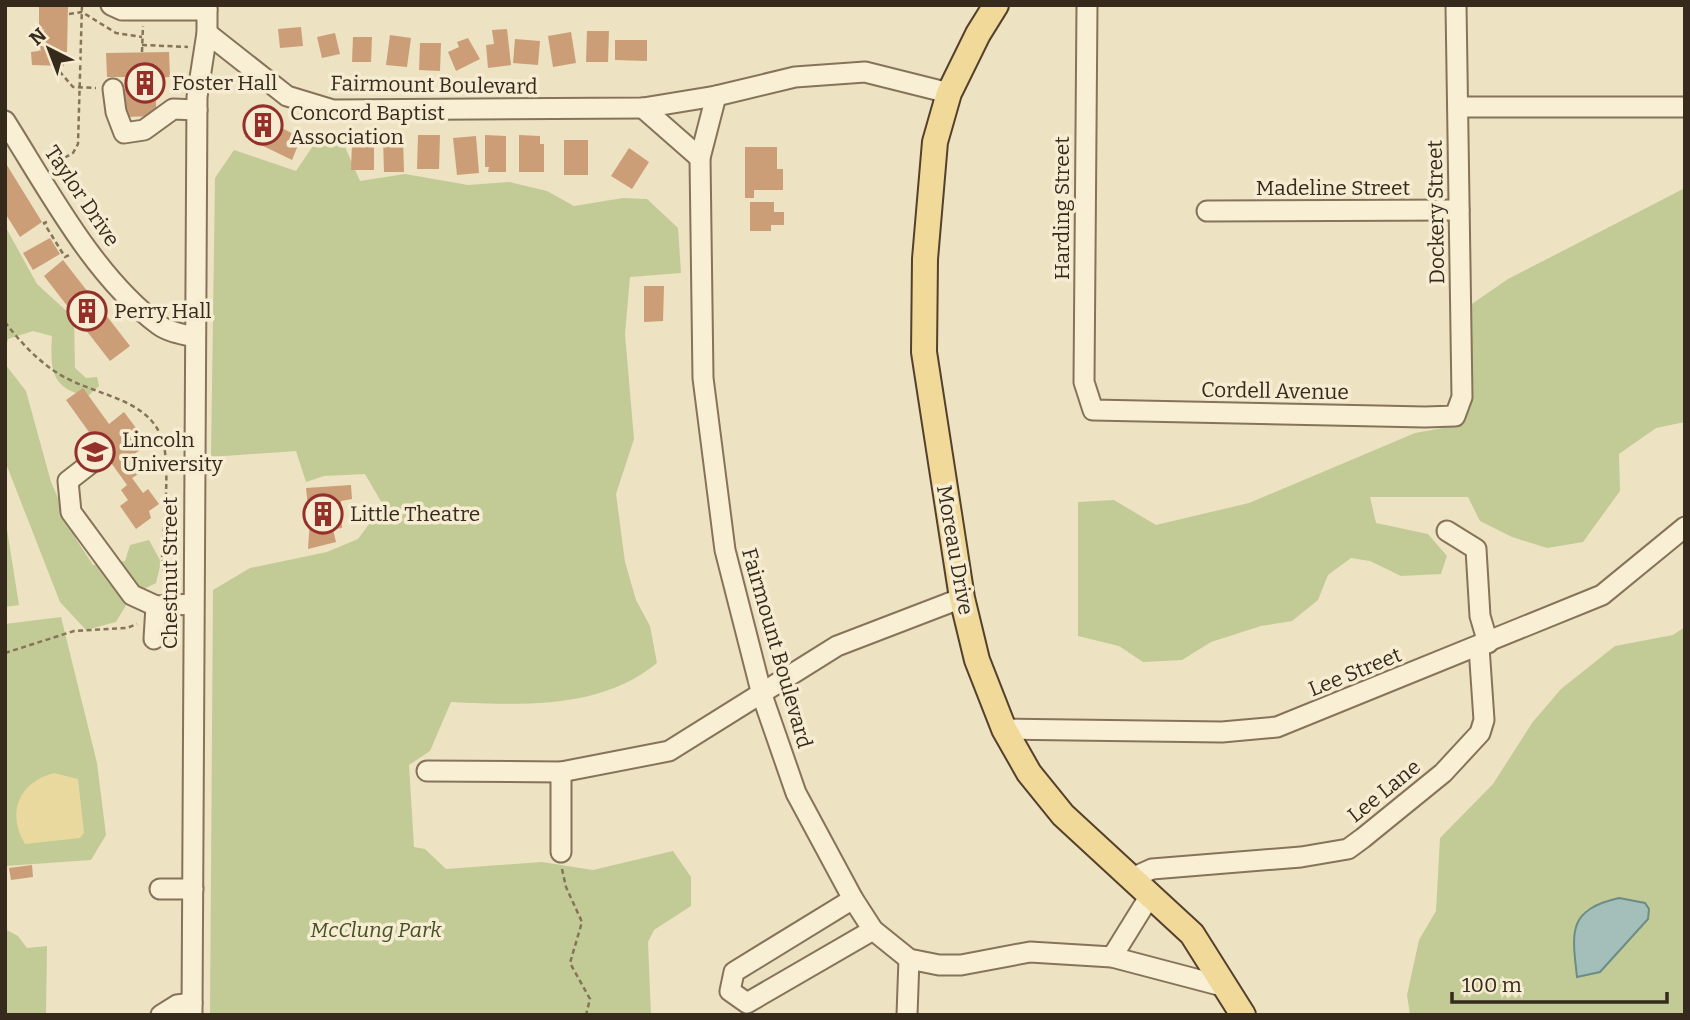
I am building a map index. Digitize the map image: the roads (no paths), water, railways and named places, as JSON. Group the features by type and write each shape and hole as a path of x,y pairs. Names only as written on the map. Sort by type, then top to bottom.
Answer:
{"main road":[{"name":"Moreau Drive","path":"996,5 978,34 949,93 935,142 925,259 924,352 962,598 977,660 1004,729 1029,773 1063,815 1192,934 1243,1015"}],"street":[{"path":"111,5 122,10 207,8"},
{"name":"Harding Street","path":"1087,5 1084,382 1093,410"},
{"name":"Dockery Street","path":"1455,416 1462,397 1456,5"},
{"name":"Chestnut Street","path":"192,1009 197,110 206,40 207,8"},
{"name":"Fairmount Boulevard","path":"206,40 287,96 333,110 643,108 716,96 700,158 703,378 724,550 762,695 796,793 853,899 873,930 909,959 939,965 961,965 1030,952 1112,957 1226,986"},
{"path":"716,96 794,77 865,72 949,93"},
{"path":"113,89 116,112 124,133 145,130 173,109 197,110"},
{"path":"1458,107 1685,107"},
{"path":"643,108 700,158"},
{"name":"Taylor Drive","path":"5,121 80,241 137,306 161,327 194,338"},
{"name":"Madeline Street","path":"1208,211 1459,210"},
{"name":"Cordell Avenue","path":"1093,410 1455,416"},
{"path":"104,453 68,481 71,512 132,595 156,611 193,604"},
{"name":"Lee Street","path":"1004,729 1222,732 1277,727 1602,596 1685,527"},
{"name":"Lee Lane","path":"1132,878 1152,869 1313,855 1348,849 1443,773 1480,733 1484,720 1484,645 1476,549 1447,531"},
{"path":"427,771 561,772 669,751 837,646 962,598"},
{"path":"155,639 156,611"},
{"path":"561,772 561,852"},
{"path":"160,889 192,889"},
{"path":"1112,957 1151,894"},
{"path":"853,899 734,972 730,992 747,1003 873,930"},
{"path":"907,1015 909,959"},
{"path":"161,1015 177,1005 192,1009"}],"water":[{"path":"1619,898 1645,903 1649,909 1648,919 1600,972 1577,977 1574,935 1577,925 1590,909"}],"place":[{"name":"Foster Hall","path":"145,83"},
{"name":"Concord Baptist Association","path":"263,125"},
{"name":"Perry Hall","path":"87,311"},
{"name":"Lincoln University","path":"95,452"},
{"name":"Little Theatre","path":"323,514"}],"park label":[{"name":"McClung Park","path":"376,930"}]}
